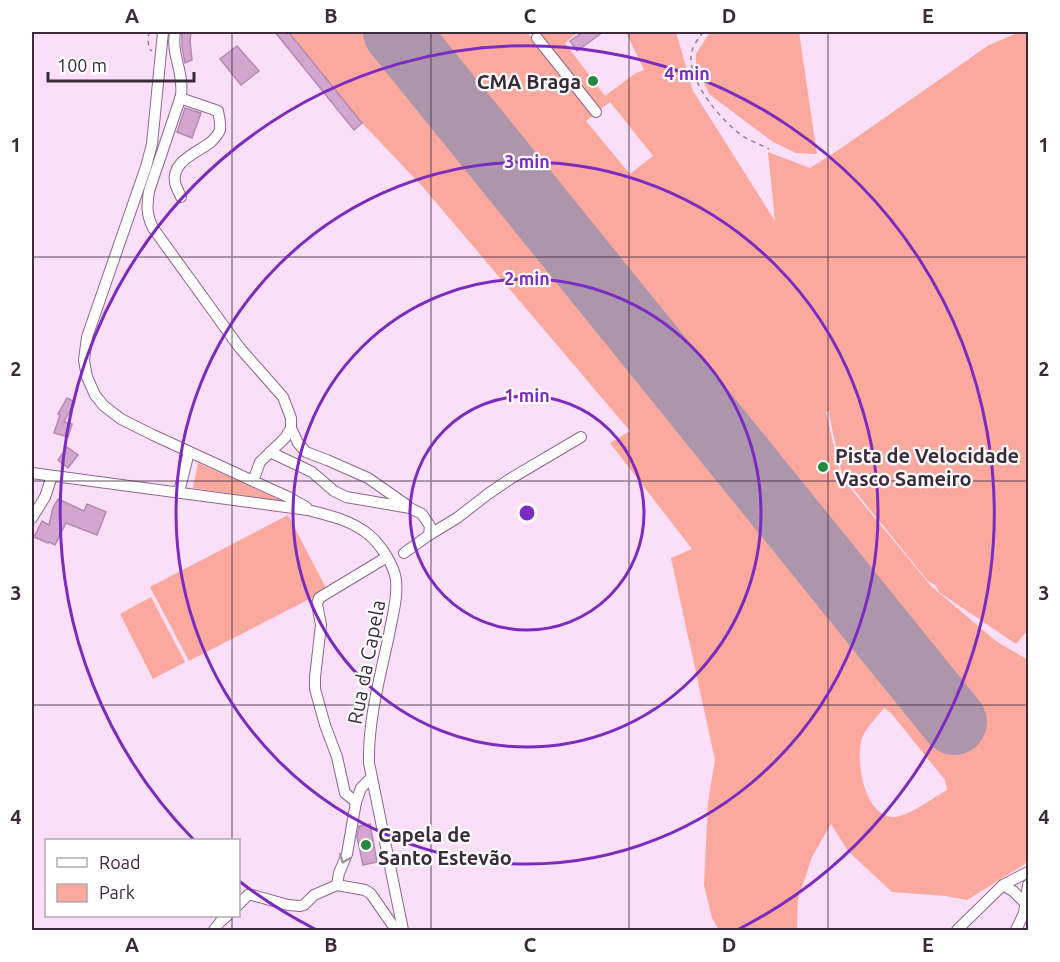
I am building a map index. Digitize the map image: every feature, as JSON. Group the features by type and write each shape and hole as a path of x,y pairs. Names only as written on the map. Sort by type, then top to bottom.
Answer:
{"street":[{"path":"163,32 152,144 87,337 84,360 87,377 95,395 104,406 121,419 286,496 312,511"},
{"path":"175,32 175,56 179,64 182,83 180,98 149,191 148,218 153,228 239,347 283,397 291,418 291,428 298,443 306,452 368,478 422,514 430,526 429,535"},
{"path":"537,38 596,112"},
{"path":"180,98 218,111 220,120 220,130 215,138 185,158 179,165 175,184 181,196"},
{"path":"253,481 260,462 285,438 291,428"},
{"path":"404,554 510,479 581,437"},
{"path":"179,492 189,452"},
{"path":"270,453 312,472 334,491 346,497 411,508"},
{"name":"Rua da Capela","path":"32,473 312,511 345,520 366,532 387,557 393,568 397,594 372,719 369,763 403,930"},
{"path":"32,518 45,497 52,476"},
{"path":"356,802 345,792 337,757 317,697 315,677 321,625 316,604 319,598 387,557"},
{"path":"337,885 347,854 356,802 361,788 371,778"},
{"path":"957,930 1003,885 1029,872"},
{"path":"240,903 248,895 252,895 300,906 337,885 365,890 371,894 396,930"},
{"path":"1003,885 1025,903"},
{"path":"1016,930 1024,913 1029,885"},
{"path":"214,930 225,917"}],"path":[{"path":"703,32 691,56 697,81 705,98 718,114 740,134 769,149"}],"green space":[{"path":"288,32 376,32 941,734 968,712 426,42 425,36 429,32 527,32 534,40 545,32 578,32 565,43 605,96 636,73 644,70 626,32 676,32 693,91 775,221 768,152 810,168 989,45 1020,32 1028,32 1028,630 1016,644 939,592 936,586 928,581 842,475 830,411 826,412 841,477 931,586 996,641 1028,660 1028,856 1025,864 967,900 892,892 848,851 831,824 812,857 798,899 797,930 719,930 712,918 704,885 708,802 715,760 671,558 692,549 610,443 630,431 422,186 362,123","holes":["610,102 653,156 630,174 586,121","884,708 891,713 945,780 947,790 913,811 893,817 883,814 875,807 864,785 861,772 862,738"]},
{"path":"710,32 799,32 817,154 796,153 773,142 709,94 696,64 696,54"},
{"path":"198,463 285,502 193,488"},
{"path":"288,515 327,590 189,661 150,587"},
{"path":"151,597 185,662 153,679 120,614"}],"building":[{"path":"182,32 191,32 192,60 185,63 182,48"},
{"path":"275,32 288,32 362,123 354,130"},
{"path":"583,32 603,32 577,51 570,41"},
{"path":"237,46 259,71 241,85 220,59"},
{"path":"185,108 201,113 192,138 177,132"},
{"path":"67,398 75,402 64,422 72,424 68,437 54,433 60,415 58,414"},
{"path":"67,447 78,455 68,468 58,460"},
{"path":"58,499 84,511 87,504 106,512 97,535 66,523 55,545 34,537 42,521 49,525"},
{"name":"Capela de Santo Estevão","path":"370,824 377,862 363,865 357,837 359,826"}],"taxiway":[{"path":"413,52 411,41 417,32"}],"runway":[{"path":"396,32 954,722"}],"place":[{"name":"CMA Braga","path":"593,81"},
{"name":"Pista de Velocidade Vasco Sameiro","path":"823,467"},
{"name":"Capela de Santo Estevão","path":"366,845"}]}
